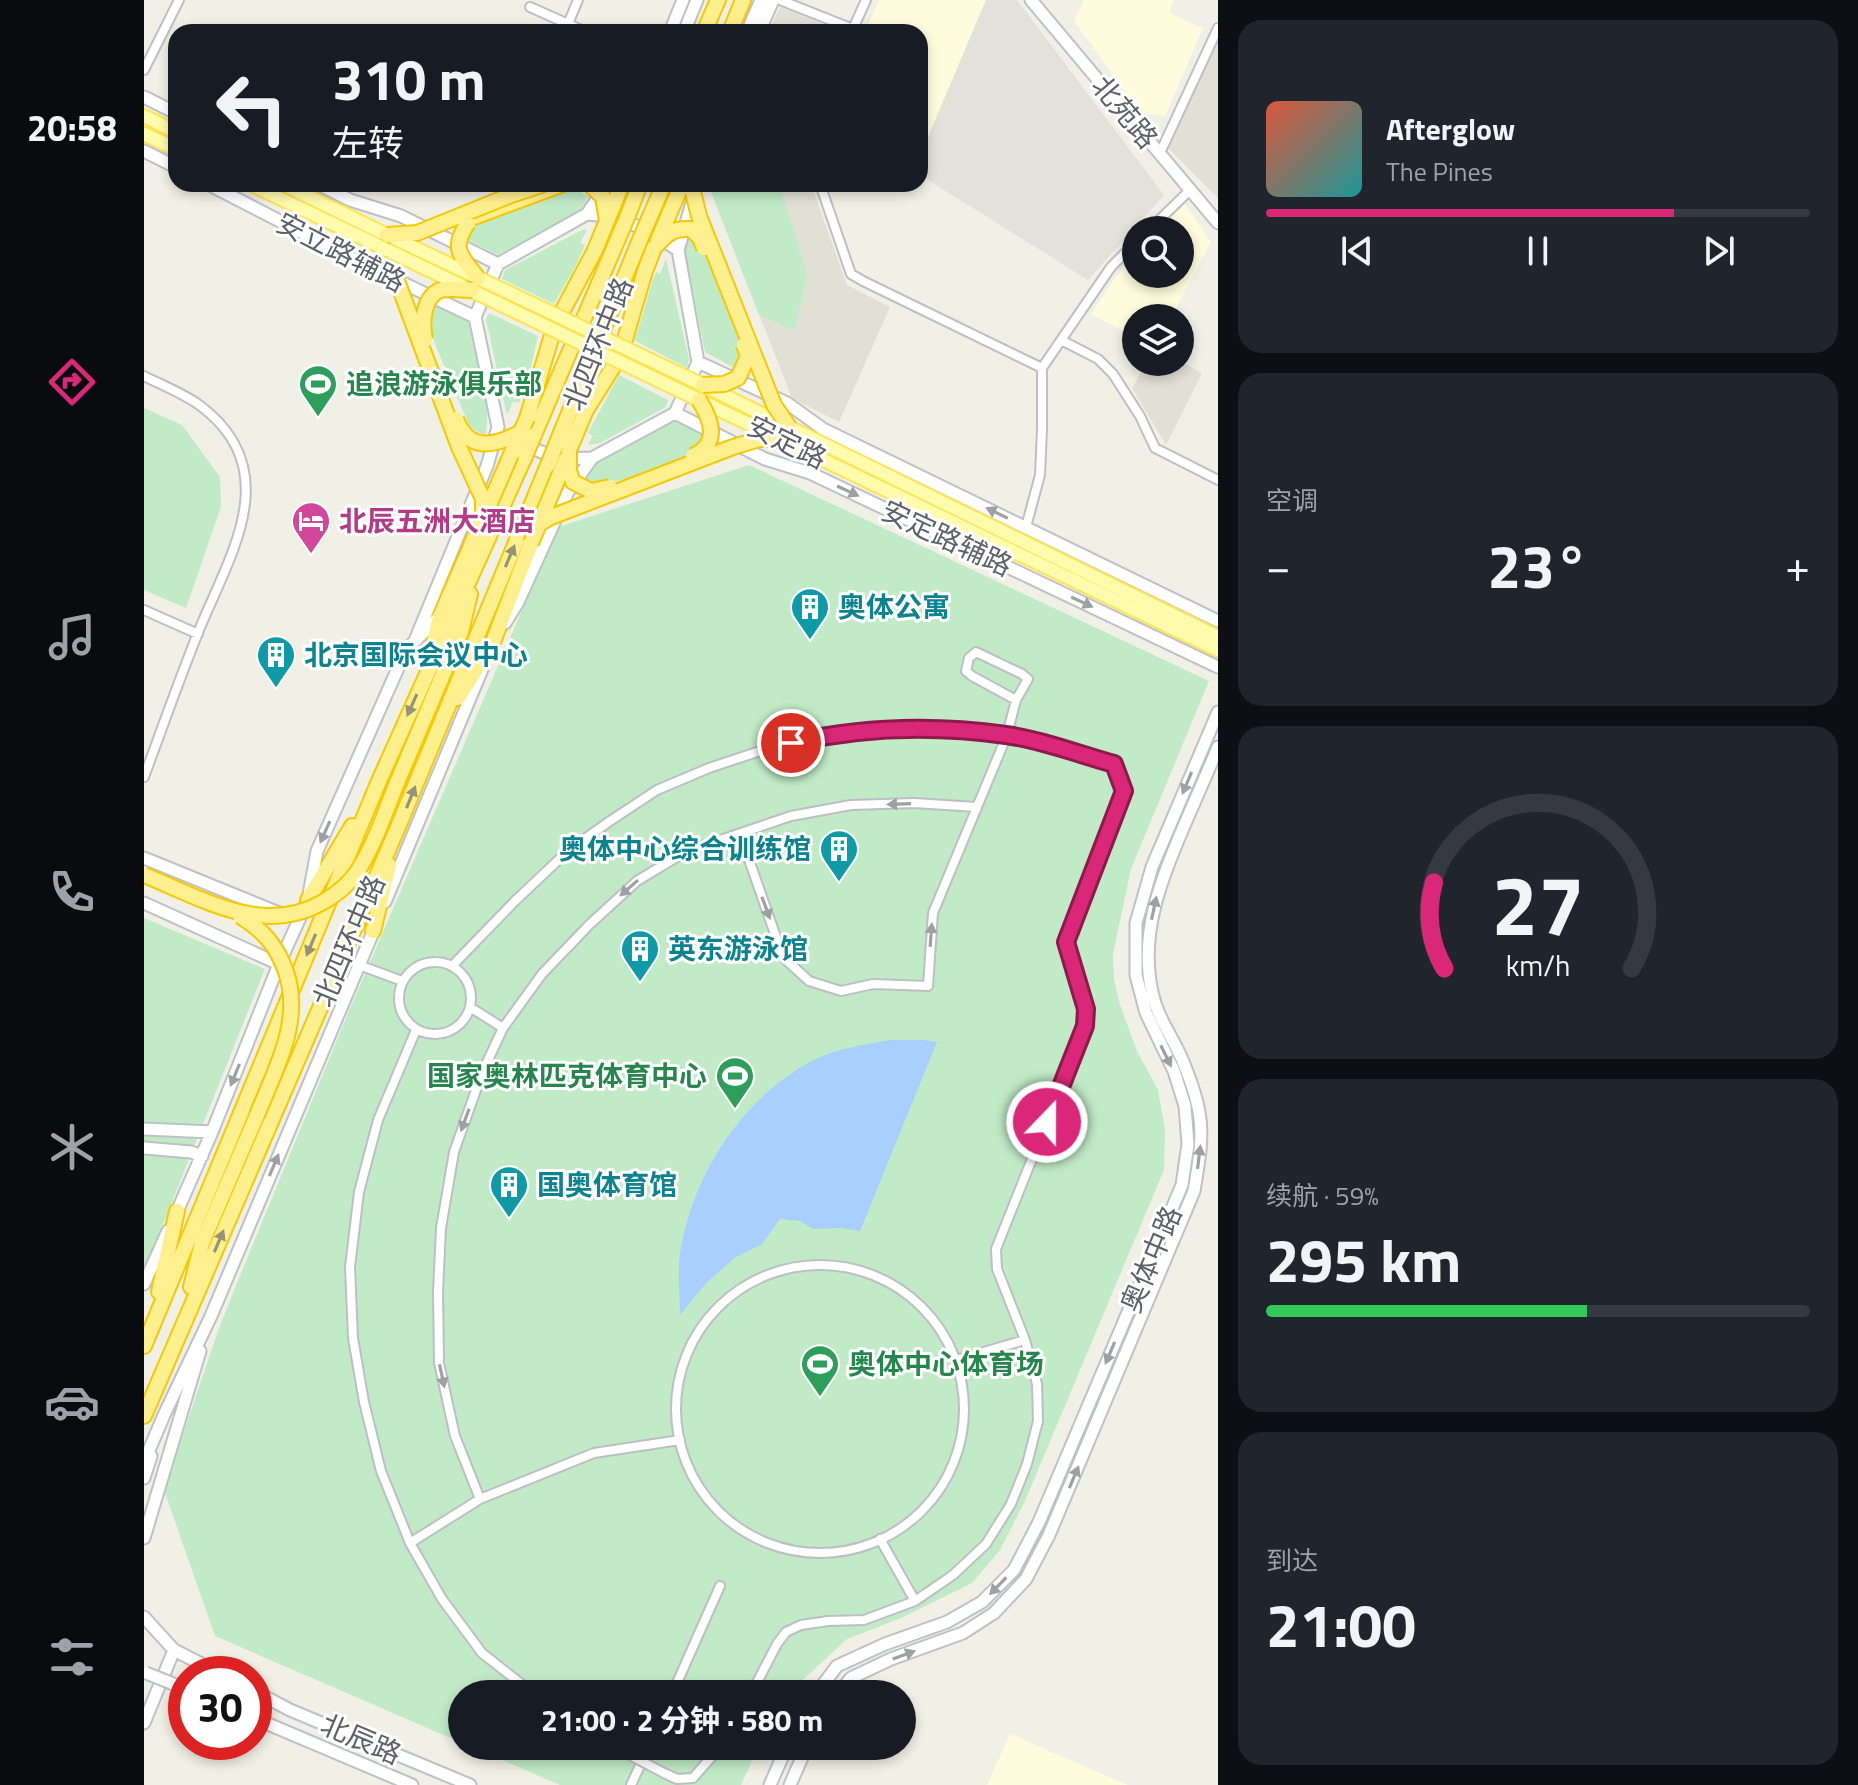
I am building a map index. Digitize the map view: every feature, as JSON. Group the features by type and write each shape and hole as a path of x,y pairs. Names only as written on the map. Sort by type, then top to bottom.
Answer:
{"highway":[{"path":"708,24 718,0"},
{"path":"733,24 743,0"},
{"path":"483,518 483,499 459,447 385,241 417,233 520,192"},
{"path":"528,434 489,445 478,443 460,431 423,330 428,302 436,292 475,284 458,246 461,233 468,223 474,217 541,192"},
{"path":"598,192 603,197 607,221"},
{"path":"430,666 440,617 483,518 528,434 527,418 555,325 595,250 619,192"},
{"name":"北四环中路","path":"146,1339 379,781 525,456 528,434 637,192"},
{"name":"北四环中路","path":"144,1416 398,827 548,465 563,448 661,192"},
{"path":"437,732 493,642 539,524 563,448 576,435 586,410 620,356 645,271 678,192"},
{"path":"539,524 733,447 786,433 699,216 695,192"},
{"path":"563,448 573,482 591,491 674,466 702,452 709,442 712,429 701,392 738,378 748,356 700,238 691,229 676,229 654,248"},
{"path":"233,912 272,917 309,910 343,888 357,872 461,632 479,559"},
{"path":"308,900 379,781"},
{"path":"373,931 398,827"},
{"path":"144,874 233,912 252,924 280,954 290,984 292,1012 286,1043 202,1243 179,1333"},
{"path":"146,1339 177,1211"}],"main road":[{"path":"144,116 168,128"},
{"path":"144,134 168,145"},
{"path":"270,192 359,228"},
{"path":"297,192 359,228"},
{"name":"安定路","path":"359,228 786,433 807,435 1218,637"},
{"name":"安定路","path":"786,433 800,448 1218,650"}],"street":[{"path":"144,70 179,0"},
{"path":"530,7 568,24 578,0"},
{"path":"673,24 683,0"},
{"path":"687,24 697,0"},
{"path":"750,24 761,0"},
{"path":"762,24 773,0"},
{"path":"780,0 836,24"},
{"path":"855,24 866,0"},
{"name":"北苑路","path":"1031,0 1218,223"},
{"path":"1160,153 1218,28"},
{"path":"144,97 168,109"},
{"path":"144,151 168,163"},
{"path":"1163,216 1190,190"},
{"name":"安立路辅路","path":"224,192 371,268 475,317"},
{"name":"安立路辅路","path":"334,192 401,216 498,264"},
{"path":"413,644 487,466 498,427 475,317 498,264 587,214 602,192"},
{"path":"498,427 519,443 558,459 592,458 675,413 698,362 678,250 692,192"},
{"path":"823,192 851,274 1042,368"},
{"path":"587,214 618,217 678,250"},
{"path":"1026,527 1040,475 1042,368 1111,267 1122,256"},
{"path":"1061,340 1098,359 1113,374 1140,416 1155,448 1218,480"},
{"name":"安定路辅路","path":"698,362 787,403 823,429 1218,621"},
{"path":"144,376 196,403 211,415 239,454 247,492 240,531 144,777"},
{"name":"安定路辅路","path":"675,413 765,459 810,473 1218,667"},
{"name":"北四环中路","path":"144,1462 211,1316 493,642 518,602 568,492 592,458"},
{"path":"144,610 198,634"},
{"name":"北四环中路","path":"144,1284 202,1156 308,900 317,851 406,650 440,617"},
{"path":"740,834 783,957 809,981 841,991 873,984 928,986 933,913 1007,735 1016,700 1028,679 976,652 969,658 966,671 1016,700"},
{"name":"奥体中路","path":"826,1680 837,1666 885,1644 947,1622 982,1602 1014,1570 1039,1522 1182,1185 1188,1144 1185,1106 1174,1071 1146,1013 1136,975 1136,923 1152,867 1218,712"},
{"path":"452,966 569,850 657,790 763,750 819,737 876,730 929,730 1007,735 1114,764 1124,791 1066,942 1086,1009 1085,1026 996,1249 997,1269 1025,1340 1037,1384 1038,1421 1027,1464 1011,1504 986,1544 953,1575 915,1601 864,1620 801,1625 786,1632 757,1680"},
{"name":"奥体中路","path":"849,1680 891,1659 963,1633 994,1613 1026,1579 1049,1535 1194,1191 1200,1147 1200,1113 1186,1070 1160,1018 1152,993 1148,936 1165,871 1218,747"},
{"path":"480,1499 455,1436 439,1363 441,1228 454,1152 482,1073 503,1028 542,974 589,925 637,881 685,852 791,816 851,805 914,803 977,807"},
{"path":"144,858 298,921"},
{"path":"144,874 146,869 162,866"},
{"path":"145,903 279,964"},
{"path":"441,962 452,966 462,973 468,983 471,995 466,1018 459,1026 438,1035 416,1030 401,1014 398,992 402,981 418,965 441,962"},
{"path":"359,965 402,981"},
{"path":"470,1007 503,1028"},
{"path":"416,1030 378,1120 359,1192 350,1267 353,1338 364,1402 381,1471 410,1543 442,1599 482,1653 516,1680"},
{"path":"144,1129 212,1132"},
{"path":"144,1148 191,1152 202,1156"},
{"path":"816,1265 840,1266 886,1280 924,1309 946,1338 956,1360 964,1408 956,1457 941,1486 921,1512 895,1532 880,1539 848,1550 814,1553 780,1547 734,1525 710,1501 691,1472 680,1440 677,1404 679,1380 686,1357 711,1316 728,1299 747,1285 780,1270 816,1265"},
{"path":"144,1538 211,1316"},
{"path":"956,1360 1025,1340"},
{"path":"144,1478 164,1415"},
{"path":"410,1543 480,1499 594,1453 680,1440"},
{"path":"880,1539 915,1601"},
{"path":"678,1680 720,1586"},
{"path":"144,1617 174,1650 186,1656"},
{"path":"144,1723 174,1650"},
{"path":"145,1672 168,1682"},
{"name":"北辰路","path":"272,1700 470,1785"},
{"name":"北辰路","path":"272,1726 412,1785"},
{"path":"639,1760 677,1779 693,1778 709,1760"},
{"path":"631,1785 643,1760"},
{"path":"770,1785 781,1760"},
{"path":"790,1785 801,1760"}],"shaded area":[{"path":"879,0 986,0 928,137 928,24 868,24"},
{"path":"986,0 1017,0 1164,195 1145,216 1122,216 1122,242 1088,280 928,180 928,137"},
{"path":"1084,0 1174,0 1169,13 1203,28 1165,116 1141,113 1074,21"},
{"path":"780,6 822,24 772,24"},
{"path":"1218,41 1218,198 1168,148"},
{"path":"711,192 814,192 847,285 890,307 839,422 792,398"},
{"path":"1185,204 1193,216 1173,216"},
{"path":"1194,217 1211,242 1194,274"},
{"path":"1122,268 1122,288 1187,288 1178,304 1122,304 1122,331 1091,314"},
{"path":"1194,369 1202,373 1166,445 1132,388 1139,376 1194,376"},
{"path":"1010,1734 1128,1785 987,1785"}],"green space":[{"path":"581,192 588,196 579,213 498,255 467,240 474,228 486,220 563,193"},
{"path":"711,192 782,192 807,273 795,331 759,315"},
{"path":"587,230 580,243 585,245 554,304 502,279 505,270"},
{"path":"685,233 703,244 739,340 741,358 736,369 705,352 682,242"},
{"path":"666,259 689,359 687,368 634,340 656,272 660,274"},
{"path":"436,306 469,322 486,393 485,436 470,427 435,344 432,325"},
{"path":"489,313 538,336 528,380 519,403 513,401 508,413 486,319"},
{"path":"619,375 668,400 666,407 600,443 588,445 593,435 588,433"},
{"path":"144,408 182,425 220,477 221,507 186,608 144,590"},
{"path":"675,421 705,436 702,446 647,473 615,481 588,482 585,474 599,458"},
{"name":"国家奥林匹克体育中心","path":"749,465 1209,681 1131,869 1113,954 1114,980 1120,1005 1137,1051 1158,1090 1165,1130 1164,1170 1025,1501 1000,1550 972,1583 901,1618 847,1639 803,1680 448,1680 448,1737 272,1661 272,1656 261,1656 215,1636 164,1490 237,1283 351,1006 558,527"},
{"path":"144,918 265,969 144,1272"},
{"path":"502,1760 753,1760 741,1785 560,1785"}],"water":[{"path":"890,1040 937,1042 860,1231 813,1229 800,1221 780,1219 762,1244 736,1257 708,1281 680,1315 679,1262 686,1224 696,1196 724,1141 764,1095 814,1060 841,1050"}],"place":[{"name":"追浪游泳俱乐部","path":"318,418"},
{"name":"北辰五洲大酒店","path":"311,555"},
{"name":"奥体公寓","path":"810,641"},
{"name":"北京国际会议中心","path":"276,689"},
{"name":"奥体中心综合训练馆","path":"839,883"},
{"name":"英东游泳馆","path":"640,983"},
{"name":"国家奥林匹克体育中心","path":"735,1110"},
{"name":"国奥体育馆","path":"509,1219"},
{"name":"奥体中心体育场","path":"820,1398"}],"route":[{"path":"791,743 876,730 1007,735 1114,764 1124,791 1066,942 1086,1009 1085,1026 1047,1122"}]}
